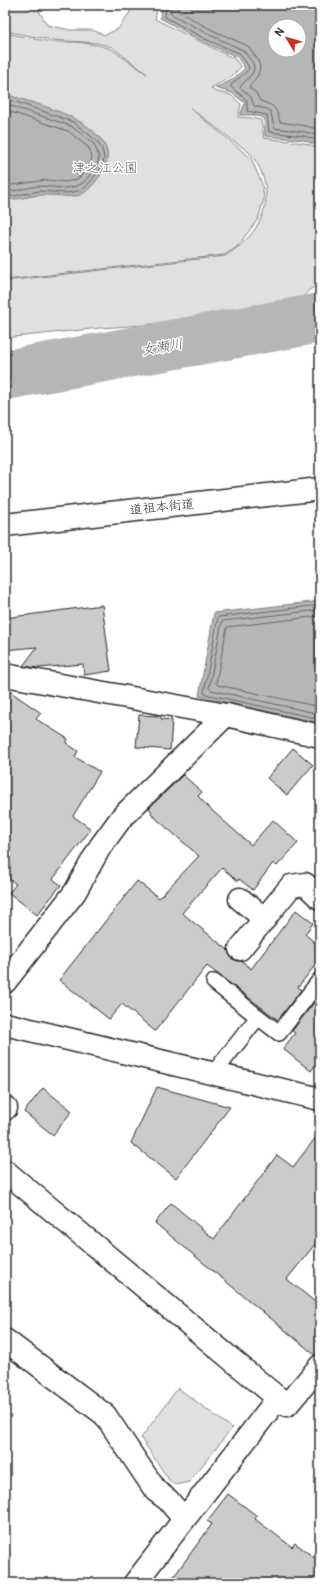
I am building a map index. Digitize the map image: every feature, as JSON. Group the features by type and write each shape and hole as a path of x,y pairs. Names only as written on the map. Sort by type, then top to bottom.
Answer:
{"street":[{"name":"道祖本街道","path":"5,525 320,490"},
{"path":"5,675 226,715 320,736"},
{"path":"5,982 75,892 100,847 122,817 226,715"},
{"path":"240,949 291,886 304,884 320,898"},
{"path":"240,900 265,919"},
{"path":"5,1024 320,1099"},
{"path":"5,1171 287,1405 320,1366"},
{"path":"5,1340 105,1415 156,1491 168,1500 184,1519"},
{"path":"134,1583 278,1398"}],"lane":[{"path":"214,982 279,1033 320,980"},
{"path":"213,1074 258,1017"}],"green space":[{"name":"津之江公園","path":"5,5 42,5 39,11 47,25 70,30 92,30 105,35 118,29 130,12 126,5 158,5 155,19 235,59 241,67 231,77 211,88 214,91 231,95 241,104 238,117 261,120 264,138 304,143 320,148 320,284 309,290 300,300 270,308 205,321 100,328 5,338 5,281 225,256 238,247 249,237 263,213 266,200 265,186 261,172 253,157 245,149 190,108 251,158 262,184 264,199 258,219 237,247 224,255 5,280 5,33 50,42 76,42 98,45 111,49 147,74 112,47 98,43 52,40 5,31"},
{"path":"178,1388 232,1428 189,1482 175,1485 169,1480 141,1438"}],"water":[{"path":"162,5 313,5 320,8 320,146 303,140 265,136 264,118 253,115 240,115 245,103 232,93 215,88 232,80 245,68 237,57 204,42 160,18"},
{"path":"5,94 56,110 69,116 91,129 100,138 106,149 106,166 100,176 87,191 76,196 36,195 15,199 5,199"},
{"path":"320,601 320,723 199,696 214,613"}],"building":[{"path":"102,605 111,671 84,675 83,664 38,668 23,666 37,647 5,650 5,618"},
{"path":"5,688 41,713 36,719 68,739 66,743 78,751 75,757 100,772 73,816 91,829 53,879 61,885 37,915 9,893 16,884 5,876"},
{"path":"139,715 161,716 161,719 172,720 170,750 136,747"},
{"path":"293,748 313,765 287,795 267,778"},
{"path":"183,775 202,792 198,796 208,807 251,845 273,820 298,843 277,866 273,863 253,890 239,879 238,881 222,868 182,913 228,950 232,959 242,961 251,969 296,910 313,923 305,934 320,947 320,959 298,987 301,990 278,1020 207,966 155,1031 122,1004 109,1019 59,980 137,881 159,898 199,856 151,814 152,812 149,808"},
{"path":"316,1000 319,1003 320,1001 320,1059 311,1071 283,1049 295,1033 292,1031"},
{"path":"157,1087 230,1107 176,1178 131,1143"},
{"path":"43,1088 72,1111 53,1135 24,1112"},
{"path":"320,1132 320,1238 287,1279 320,1306 320,1354 315,1355 155,1223 171,1203 214,1239 277,1155 293,1167"},
{"path":"228,1494 257,1516 255,1519 292,1547 295,1543 320,1562 320,1583 169,1583 212,1524 207,1521"}],"waterway":[{"name":"女瀬川","path":"5,375 320,318"}]}
